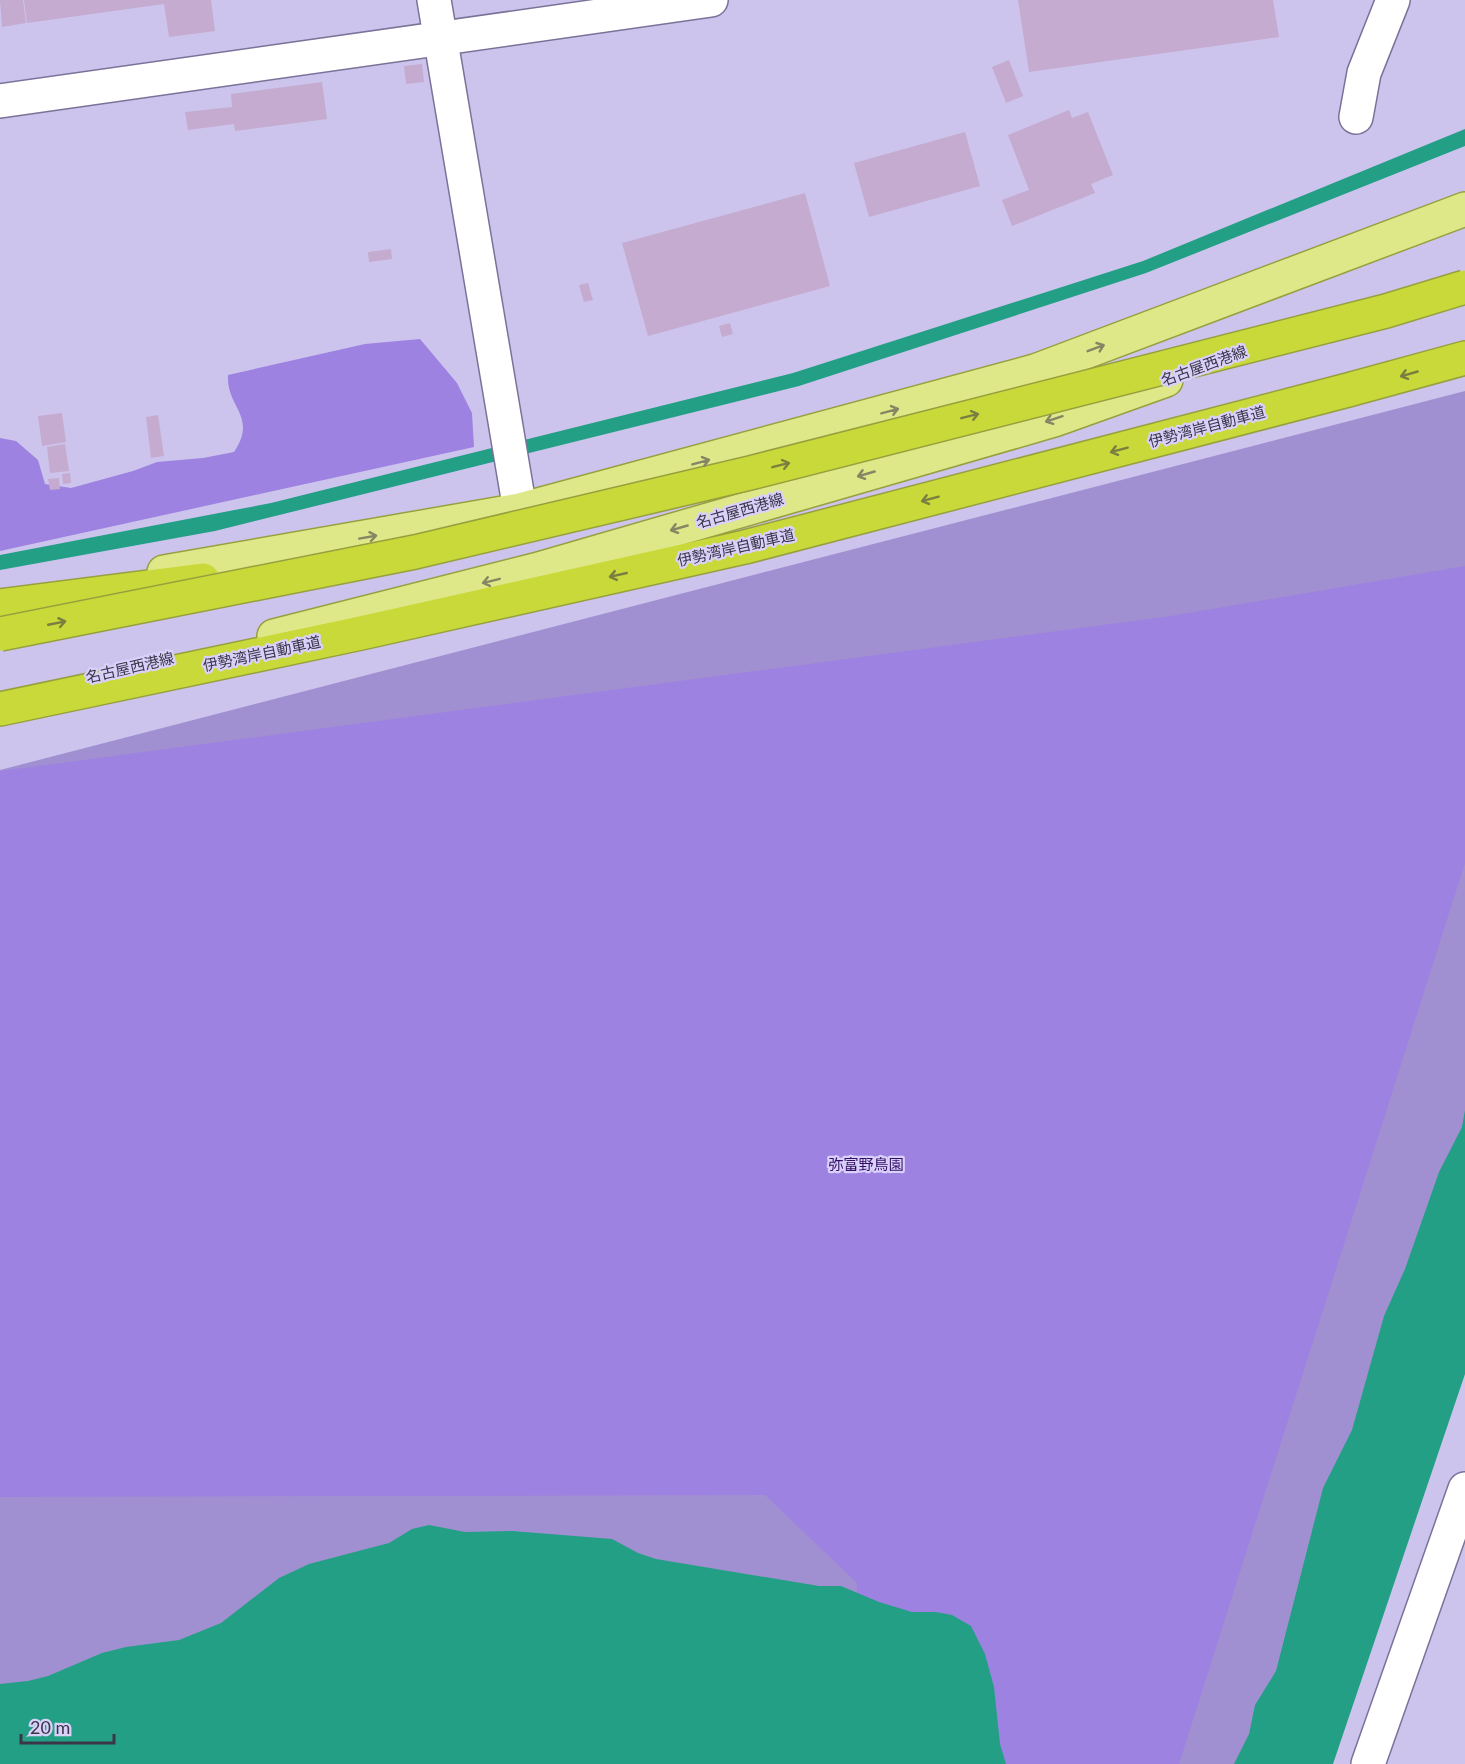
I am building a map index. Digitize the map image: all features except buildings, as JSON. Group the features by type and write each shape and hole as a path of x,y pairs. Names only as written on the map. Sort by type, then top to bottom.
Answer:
{"highway":[{"path":"0,634 415,552 773,467 1363,316 1465,287"},
{"name":"伊勢湾岸自動車道","path":"0,709 361,633 746,547 1465,358"},
{"path":"0,606 415,552"}],"main road":[{"path":"0,600 520,510 1035,371 1465,209"},
{"name":"名古屋西港線","path":"0,698 292,632 535,570 1031,426 1465,274"}],"street":[{"path":"434,0 520,510"},
{"path":"0,101 711,0"},
{"path":"1356,117 1364,73 1393,0"},
{"path":"1368,1764 1465,1489"}],"green space":[{"path":"420,339 457,383 472,413 474,447 0,551 0,438 16,441 38,460 45,484 71,488 157,462 203,458 234,452 241,440 243,429 242,420 231,395 228,375 365,344"},
{"name":"弥富野鳥園","path":"1465,391 1465,1271 1297,1764 0,1764 0,770"},
{"name":"弥富野鳥園","path":"1465,566 1465,863 1179,1764 852,1764 857,1583 765,1495 0,1497 0,771 1171,616"}],"shaded area":[{"path":"1465,129 1465,146 1146,273 799,386 215,531 0,570 0,555 271,503 793,373 1143,261"},
{"path":"1465,1110 1465,1374 1333,1764 1234,1764 1249,1734 1255,1705 1276,1671 1323,1488 1352,1430 1384,1316 1405,1269 1439,1172 1462,1127"},
{"path":"429,1525 465,1532 512,1531 612,1539 638,1553 656,1559 819,1586 841,1586 879,1602 912,1612 952,1615 971,1626 985,1654 994,1687 1000,1744 1006,1764 0,1764 0,1684 48,1676 102,1653 126,1647 179,1640 221,1623 279,1578 309,1564 389,1543 412,1529"}]}
